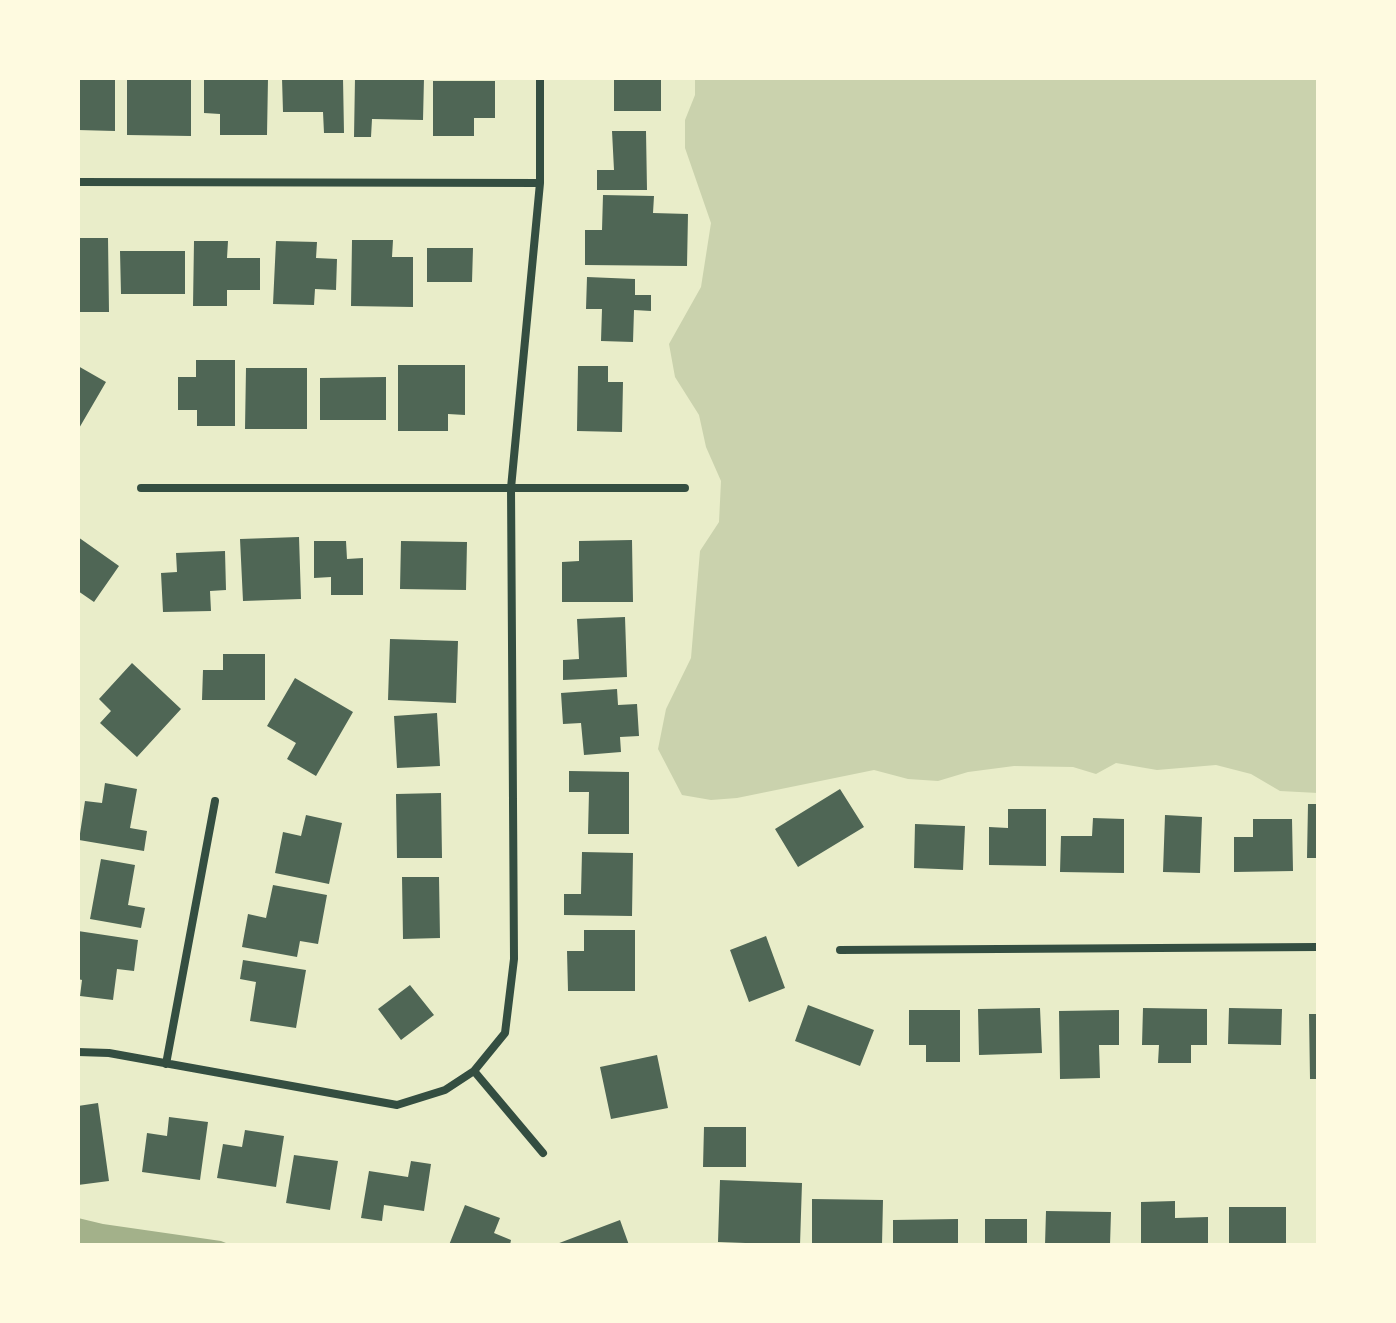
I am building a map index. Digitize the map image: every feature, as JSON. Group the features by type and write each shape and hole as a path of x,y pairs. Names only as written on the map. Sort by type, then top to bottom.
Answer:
{"street":[{"path":"78,1052 109,1053 397,1105 445,1090 474,1071 505,1033 514,959 511,488 540,183 540,78"},
{"path":"78,182 540,183"},
{"path":"141,488 685,488"},
{"path":"166,1064 215,801"},
{"path":"840,950 1318,947"},
{"path":"474,1071 543,1153"}],"shaded area":[{"path":"695,78 1318,78 1318,793 1280,791 1251,774 1216,765 1157,770 1116,763 1096,774 1073,767 1014,766 968,772 938,781 908,779 874,770 737,798 711,800 682,795 658,749 666,709 691,658 700,551 719,522 721,481 706,447 699,415 675,377 669,344 701,287 711,223 685,148 685,120 695,95"},
{"path":"78,1218 221,1241 231,1245 78,1245"}],"building":[{"path":"78,78 115,78 115,131 78,130"},
{"path":"127,78 191,78 191,136 127,135"},
{"path":"204,78 268,78 267,135 220,135 220,114 204,113"},
{"path":"282,78 343,78 344,133 324,133 323,112 283,112"},
{"path":"355,78 424,78 423,120 372,119 371,137 354,137"},
{"path":"614,78 661,78 661,111 614,111"},
{"path":"433,81 495,81 495,118 474,118 474,136 433,136"},
{"path":"612,131 646,131 647,190 597,190 597,170 614,170"},
{"path":"603,195 654,196 653,213 688,214 687,266 585,265 585,230 602,230"},
{"path":"78,238 108,238 109,312 78,312"},
{"path":"352,240 393,240 392,257 413,257 413,307 351,306"},
{"path":"194,241 228,241 227,258 260,258 260,290 227,290 227,306 193,306"},
{"path":"276,241 317,242 316,258 337,259 336,290 315,289 314,305 273,304"},
{"path":"427,248 473,248 472,282 427,282"},
{"path":"120,251 185,251 185,294 121,294"},
{"path":"587,277 635,279 635,295 651,295 651,311 634,310 633,342 601,341 602,309 586,309"},
{"path":"196,360 235,360 235,426 197,426 197,410 178,410 178,377 196,377"},
{"path":"398,365 465,365 465,415 448,414 448,431 398,431"},
{"path":"78,366 106,382 78,430"},
{"path":"578,366 608,366 608,382 623,382 622,432 577,431"},
{"path":"246,368 307,368 307,429 245,429"},
{"path":"386,377 386,420 320,420 320,378"},
{"path":"78,537 119,566 94,602 78,591"},
{"path":"299,537 301,599 243,601 240,539"},
{"path":"632,540 633,602 562,602 562,562 579,561 579,541"},
{"path":"314,541 346,541 347,559 363,558 363,595 331,595 331,577 314,578"},
{"path":"401,541 467,542 466,590 400,589"},
{"path":"225,551 226,590 210,591 211,611 163,612 161,573 177,572 176,553"},
{"path":"625,617 627,677 563,680 563,660 579,659 577,619"},
{"path":"390,639 458,641 456,703 388,700"},
{"path":"223,654 265,654 265,700 202,700 203,670 223,670"},
{"path":"132,663 181,709 137,757 100,723 111,711 99,699"},
{"path":"295,678 353,712 316,776 287,759 296,743 267,726"},
{"path":"617,689 618,705 637,704 639,736 620,737 621,752 584,755 581,723 563,724 561,693"},
{"path":"437,713 440,766 397,768 394,716"},
{"path":"569,771 629,772 629,834 588,834 589,792 569,792"},
{"path":"105,783 137,789 130,828 147,831 144,851 79,840 85,801 102,803"},
{"path":"840,789 864,827 798,867 775,829"},
{"path":"441,793 442,858 397,858 396,794"},
{"path":"1308,804 1318,804 1318,858 1307,858"},
{"path":"1008,809 1046,809 1046,866 989,865 989,827 1008,828"},
{"path":"306,815 342,823 329,884 275,873 283,832 301,836"},
{"path":"1165,815 1202,817 1200,873 1163,872"},
{"path":"1093,818 1124,819 1124,873 1060,872 1061,836 1092,836"},
{"path":"1253,819 1292,819 1293,871 1234,872 1234,837 1253,837"},
{"path":"915,824 965,826 963,870 914,868"},
{"path":"582,852 633,853 632,916 564,915 564,894 581,894"},
{"path":"101,859 135,865 128,905 145,908 141,928 90,919"},
{"path":"402,877 439,877 440,938 403,939"},
{"path":"273,885 327,895 318,944 300,941 297,957 242,947 248,914 266,918"},
{"path":"584,930 635,930 635,991 568,991 567,951 584,951"},
{"path":"78,931 138,940 134,971 117,969 113,1000 80,996 82,980 78,979"},
{"path":"766,936 785,988 749,1002 730,950"},
{"path":"243,960 306,970 296,1028 250,1021 256,982 240,979"},
{"path":"410,985 434,1015 401,1040 378,1009"},
{"path":"808,1005 874,1030 860,1066 795,1041"},
{"path":"1040,1008 1042,1053 979,1055 978,1009"},
{"path":"1143,1008 1207,1009 1207,1045 1191,1045 1191,1063 1158,1063 1159,1045 1142,1045"},
{"path":"1229,1008 1282,1009 1281,1045 1228,1044"},
{"path":"909,1010 960,1010 960,1062 926,1062 926,1045 909,1045"},
{"path":"1119,1010 1119,1045 1099,1045 1100,1078 1060,1079 1059,1011"},
{"path":"1309,1014 1318,1014 1318,1079 1310,1079"},
{"path":"657,1055 668,1108 611,1119 600,1067"},
{"path":"98,1103 109,1181 78,1185 78,1106"},
{"path":"169,1117 208,1122 200,1180 142,1172 147,1133 167,1136"},
{"path":"704,1127 746,1127 746,1167 703,1167"},
{"path":"245,1130 284,1136 276,1187 217,1178 223,1144 242,1147"},
{"path":"294,1155 338,1161 330,1210 286,1203"},
{"path":"411,1161 431,1164 424,1211 384,1205 382,1221 361,1218 369,1171 408,1177"},
{"path":"720,1180 802,1183 800,1245 718,1242"},
{"path":"812,1199 883,1200 882,1245 812,1245"},
{"path":"1175,1201 1175,1218 1208,1217 1208,1245 1141,1245 1141,1202"},
{"path":"465,1205 500,1218 494,1233 511,1240 510,1245 449,1245"},
{"path":"1229,1207 1286,1207 1286,1245 1229,1245"},
{"path":"1046,1211 1111,1212 1110,1245 1045,1245"},
{"path":"958,1219 958,1245 893,1245 893,1220"},
{"path":"985,1219 1027,1219 1027,1245 985,1245"},
{"path":"620,1220 629,1245 554,1245"}]}
